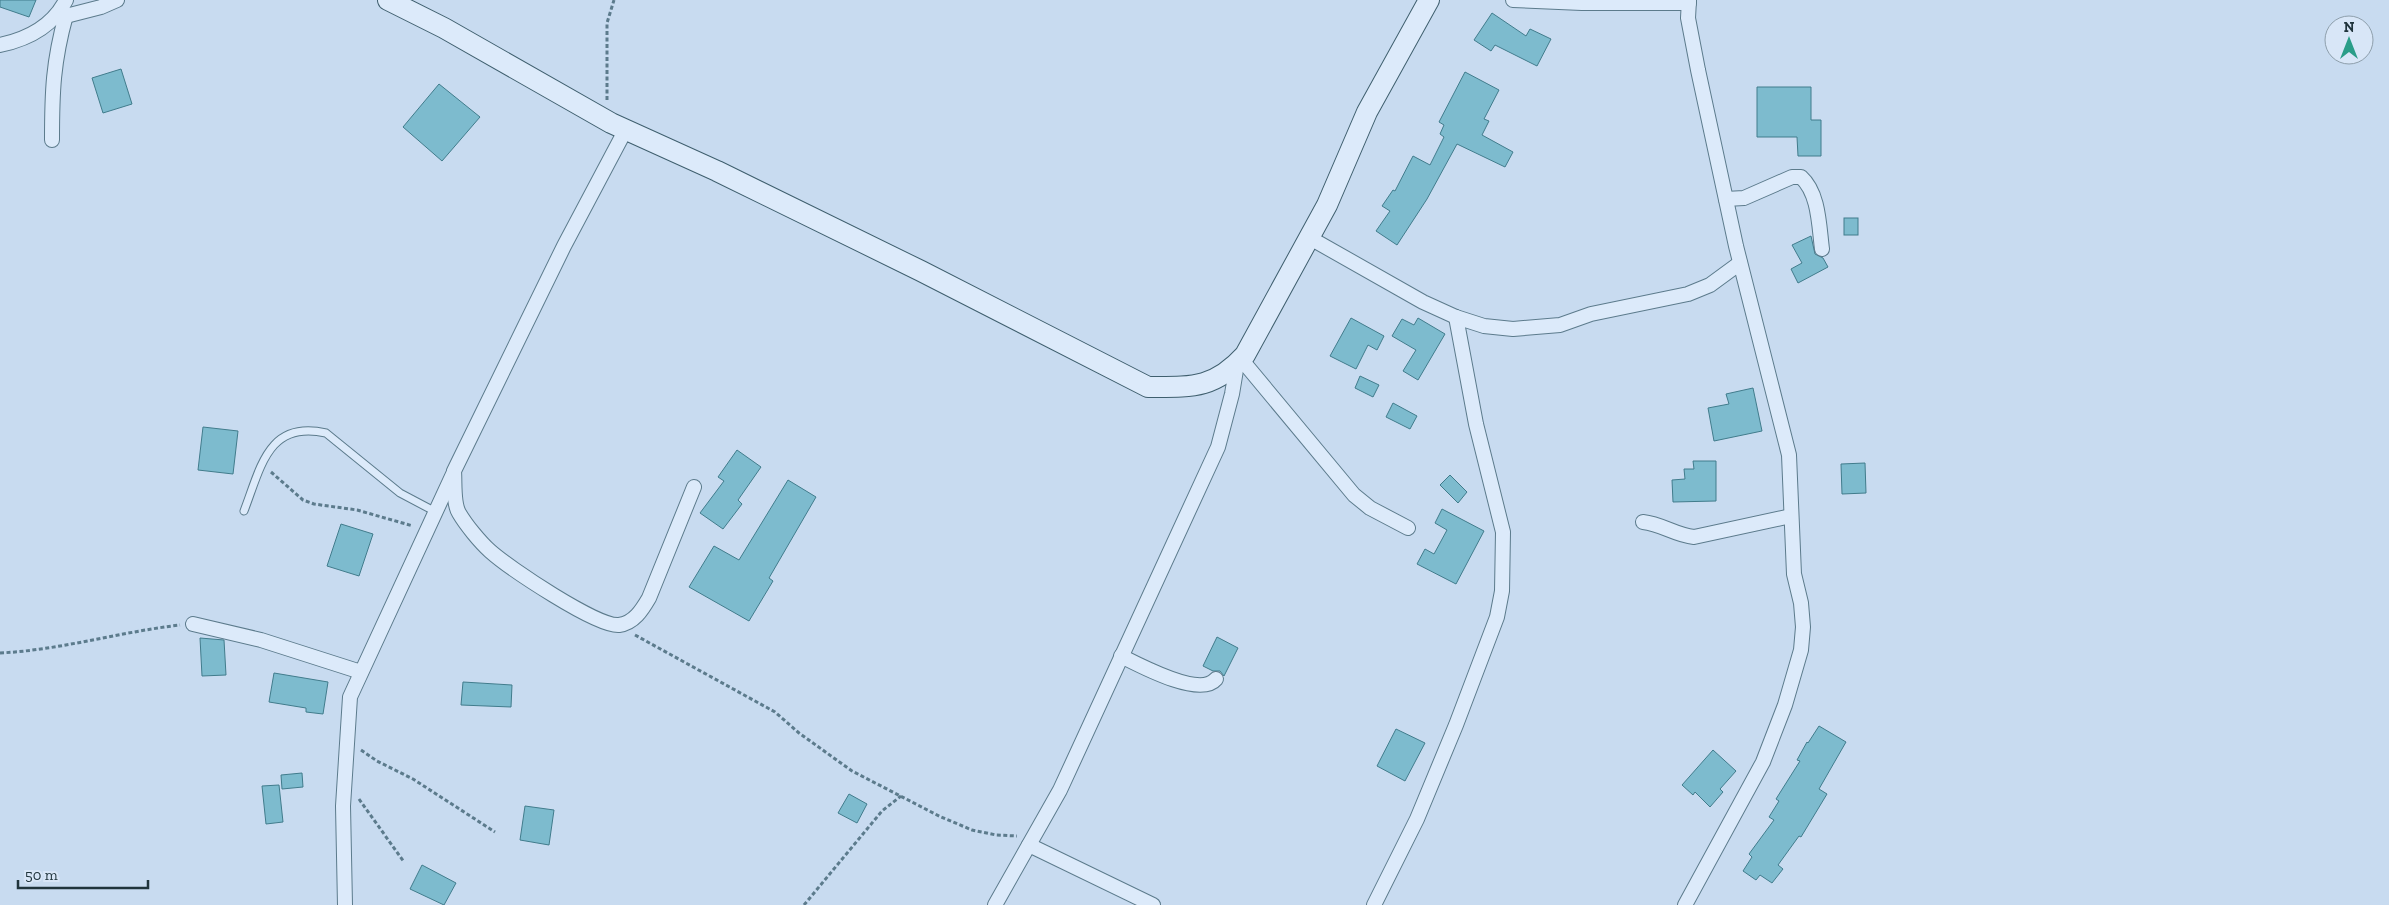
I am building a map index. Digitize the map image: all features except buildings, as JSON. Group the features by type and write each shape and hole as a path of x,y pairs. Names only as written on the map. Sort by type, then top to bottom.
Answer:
{"street":[{"path":"52,140 53,73 60,17 66,0"},
{"path":"0,45 33,33 60,17 101,7 117,0"},
{"path":"388,0 444,28 607,121 716,171 921,271 1148,387 1188,387 1215,380 1239,362"},
{"path":"994,905 1060,790 1218,447 1239,362 1310,238 1327,205 1367,112 1429,0"},
{"path":"1514,0 1573,3 1620,1 1689,2 1688,18 1698,70 1740,263 1790,455 1794,574 1802,603 1804,627 1801,650 1785,705 1762,762 1685,905"},
{"path":"345,905 344,778 350,697 454,471 564,246 626,129"},
{"path":"1726,199 1744,198 1792,177 1801,177 1808,183 1815,202 1822,249"},
{"path":"1310,238 1407,294 1456,317 1484,326 1513,329 1560,325 1591,314 1688,294 1710,285 1740,263"},
{"path":"1374,905 1417,819 1456,725 1497,617 1502,591 1503,532 1476,424 1456,317"},
{"path":"1239,362 1354,496 1370,508 1408,528"},
{"path":"454,471 458,511 489,551 544,589 596,619 617,625 627,623 638,615 649,598 694,487"},
{"path":"1642,522 1663,526 1681,536 1694,537 1791,516"},
{"path":"193,624 261,640 361,672"},
{"path":"1121,656 1142,667 1190,685 1209,685 1216,679"},
{"path":"1031,841 1153,905"}],"lane":[{"path":"244,511 263,466 277,440 290,432 313,430 326,433 400,493 436,512"}],"path":[{"path":"607,121 607,23 614,0"},
{"path":"263,466 303,500 314,504 382,516 427,530"},
{"path":"0,652 52,647 141,629 193,624"},
{"path":"617,625 775,712 799,733 838,761 941,817 972,830 1031,841"},
{"path":"346,740 377,761 413,779 495,832"},
{"path":"344,778 404,862"},
{"path":"804,905 882,812 902,796"}]}
